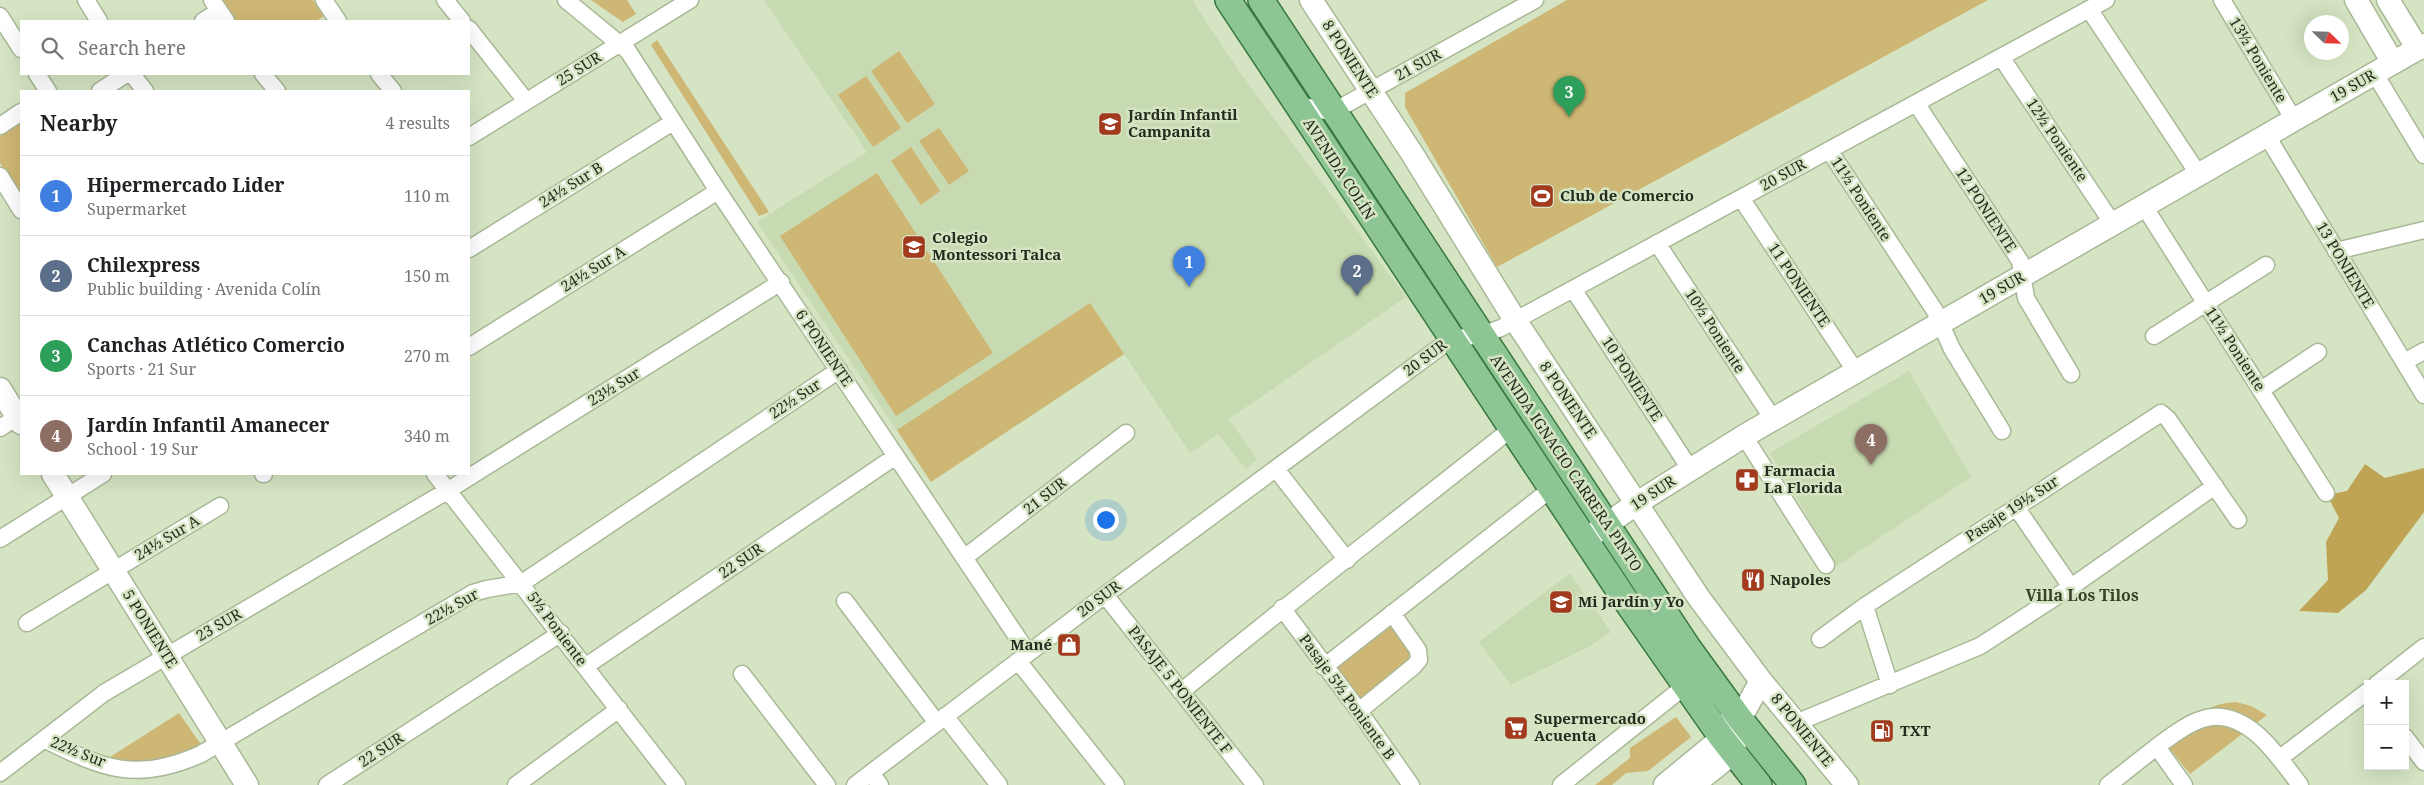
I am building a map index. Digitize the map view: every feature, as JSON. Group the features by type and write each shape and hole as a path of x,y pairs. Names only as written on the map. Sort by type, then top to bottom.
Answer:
{"main road":[{"name":"AVENIDA COLÍN","path":"1228,0 1451,339"},
{"name":"AVENIDA COLÍN","path":"1261,0 1481,335"},
{"name":"AVENIDA IGNACIO CARRERA PINTO","path":"1481,335 1687,646 1737,716 1793,785"},
{"name":"AVENIDA IGNACIO CARRERA PINTO","path":"1451,339 1685,686 1727,745 1759,785"}],"street":[{"path":"86,0 98,20"},
{"path":"324,0 334,20"},
{"path":"445,0 461,20"},
{"name":"6 PONIENTE","path":"566,0 628,51 718,191 781,282 964,558 1023,657 1116,785"},
{"name":"25 SUR","path":"470,136 619,44 670,5 690,0"},
{"name":"8 PONIENTE","path":"1312,0 1432,184 1466,244 1515,320 1699,598 1761,681 1847,785"},
{"name":"21 SUR","path":"1334,110 1535,0"},
{"name":"20 SUR","path":"855,785 876,779 941,720 1023,657 1451,339 1497,331 2106,0"},
{"name":"13½ Poniente","path":"2222,0 2294,120"},
{"path":"2356,0 2384,68 2424,155"},
{"path":"2388,0 2421,47"},
{"path":"2089,9 2199,175"},
{"path":"205,20 219,11"},
{"path":"0,16 20,47"},
{"path":"470,30 526,101"},
{"name":"19 SUR","path":"1585,540 1637,503 1744,436 2421,47"},
{"name":"12½ Poniente","path":"2001,57 2114,224"},
{"path":"38,75 47,90"},
{"path":"102,90 124,75"},
{"path":"133,75 144,90"},
{"path":"264,75 276,90"},
{"path":"380,75 392,90"},
{"name":"12 PONIENTE","path":"1916,103 2020,260 2021,277 2026,298 2071,374"},
{"path":"1296,104 1316,110 1334,110"},
{"path":"0,126 20,113"},
{"name":"24½ Sur B","path":"470,248 673,122"},
{"name":"13 PONIENTE","path":"2267,136 2424,395"},
{"name":"11½ Poniente","path":"1829,150 1934,311 1952,349 2002,431"},
{"path":"0,176 20,208"},
{"name":"24½ Sur A","path":"470,346 718,191"},
{"name":"11 PONIENTE","path":"1741,198 1856,372"},
{"name":"11½ Poniente","path":"2144,206 2326,493"},
{"path":"2336,251 2424,230"},
{"name":"10½ Poniente","path":"1657,244 1773,419"},
{"path":"2154,336 2266,264"},
{"name":"23½ Sur","path":"447,491 781,282"},
{"name":"10 PONIENTE","path":"1573,289 1690,469"},
{"path":"2404,362 2424,351"},
{"path":"2260,390 2318,352"},
{"name":"22½ Sur","path":"44,739 77,756 98,763 140,771 175,765 221,743 473,593 487,588 522,582 838,370"},
{"path":"0,389 15,420"},
{"name":"Pasaje 19½ Sur","path":"1820,639 1865,606 2161,414 2168,419 2215,486"},
{"path":"1181,692 1282,608 1347,560 1511,429"},
{"name":"21 SUR","path":"964,558 1126,434"},
{"path":"1744,436 1826,565"},
{"name":"22 SUR","path":"586,666 896,456"},
{"path":"1276,469 1347,560"},
{"name":"5 PONIENTE","path":"54,475 247,785"},
{"path":"0,539 101,475"},
{"name":"5½ Poniente","path":"436,475 522,582 677,785"},
{"path":"1796,723 1890,686 1980,646 2071,587 2215,486 2238,520"},
{"path":"1324,667 1551,489"},
{"name":"23 SUR","path":"0,773 91,702 166,655 447,491"},
{"name":"24½ Sur A","path":"27,623 220,506"},
{"path":"2016,507 2071,587"},
{"name":"PASAJE 5 PONIENTE F","path":"1105,595 1255,785"},
{"path":"845,601 941,720 1000,785"},
{"path":"1865,606 1890,686"},
{"name":"Pasaje 5½ Poniente B","path":"1282,608 1324,667 1359,711 1411,785"},
{"path":"1359,711 1419,660 1418,650 1392,613"},
{"name":"22 SUR","path":"327,785 560,633"},
{"path":"2382,680 2424,648"},
{"path":"742,674 827,785"},
{"path":"1693,785 1727,745 1737,716 1761,681"},
{"path":"1562,785 1685,686"},
{"path":"2280,758 2364,694"},
{"path":"516,785 619,710"},
{"path":"2108,785 2188,723 2205,717 2219,717 2235,720 2250,729 2280,758 2300,785"},
{"path":"2409,742 2424,762"},
{"path":"1666,785 1727,745"},
{"path":"2157,747 2184,785"}],"shaded area":[{"path":"217,0 313,0 324,16 318,20 231,20"},
{"path":"591,0 627,0 636,14 623,22"},
{"name":"Colegio Montessori Talca","path":"764,0 1192,0 1239,71 1406,297 1229,419 1257,459 1246,469 1218,434 1190,453 1124,354 931,482 757,222 867,152"},
{"name":"Club de Comercio","path":"1567,0 1988,0 1497,267 1405,107 1405,93"},
{"path":"657,40 769,212 759,216 651,45"},
{"path":"899,51 935,104 907,123 871,71"},
{"path":"866,76 901,128 873,147 838,95"},
{"path":"20,124 20,194 0,163 0,136"},
{"path":"939,128 969,171 949,185 919,141"},
{"path":"911,147 940,191 921,205 891,161"},
{"path":"877,173 993,353 896,416 780,236"},
{"path":"1090,303 1124,354 931,482 897,430"},
{"path":"1909,371 1971,477 1837,566 1770,453"},
{"path":"2365,464 2385,478 2424,468 2424,512 2366,590 2338,613 2299,611 2328,580 2326,542 2339,518 2327,495 2347,491"},
{"name":"Mi Jardín y Yo","path":"1570,573 1611,632 1590,646 1511,685 1479,642"},
{"path":"1387,625 1391,625 1413,654 1410,662 1360,703 1333,673 1337,665"},
{"path":"2236,702 2251,706 2267,715 2190,774 2162,739 2197,714 2215,706"},
{"path":"179,713 202,746 141,770 107,759"},
{"path":"1676,717 1691,737 1648,771 1626,773 1612,785 1595,785 1630,758 1630,748"}],"place":[{"name":"Canchas Atlético Comercio","path":"1569,117"},
{"name":"Jardín Infantil Campanita","path":"1110,124"},
{"name":"Club de Comercio","path":"1542,196"},
{"name":"Colegio Montessori Talca","path":"914,247"},
{"name":"Hipermercado Lider","path":"1189,287"},
{"name":"Chilexpress","path":"1357,296"},
{"name":"Jardín Infantil Amanecer","path":"1871,465"},
{"name":"Farmacia La Florida","path":"1747,480"},
{"name":"Napoles","path":"1753,580"},
{"name":"Mi Jardín y Yo","path":"1561,602"},
{"name":"Mané","path":"1069,645"},
{"name":"Supermercado Acuenta","path":"1516,728"},
{"name":"TXT","path":"1882,731"}],"district":[{"name":"Villa Los Tilos","path":"2082,595"}]}
